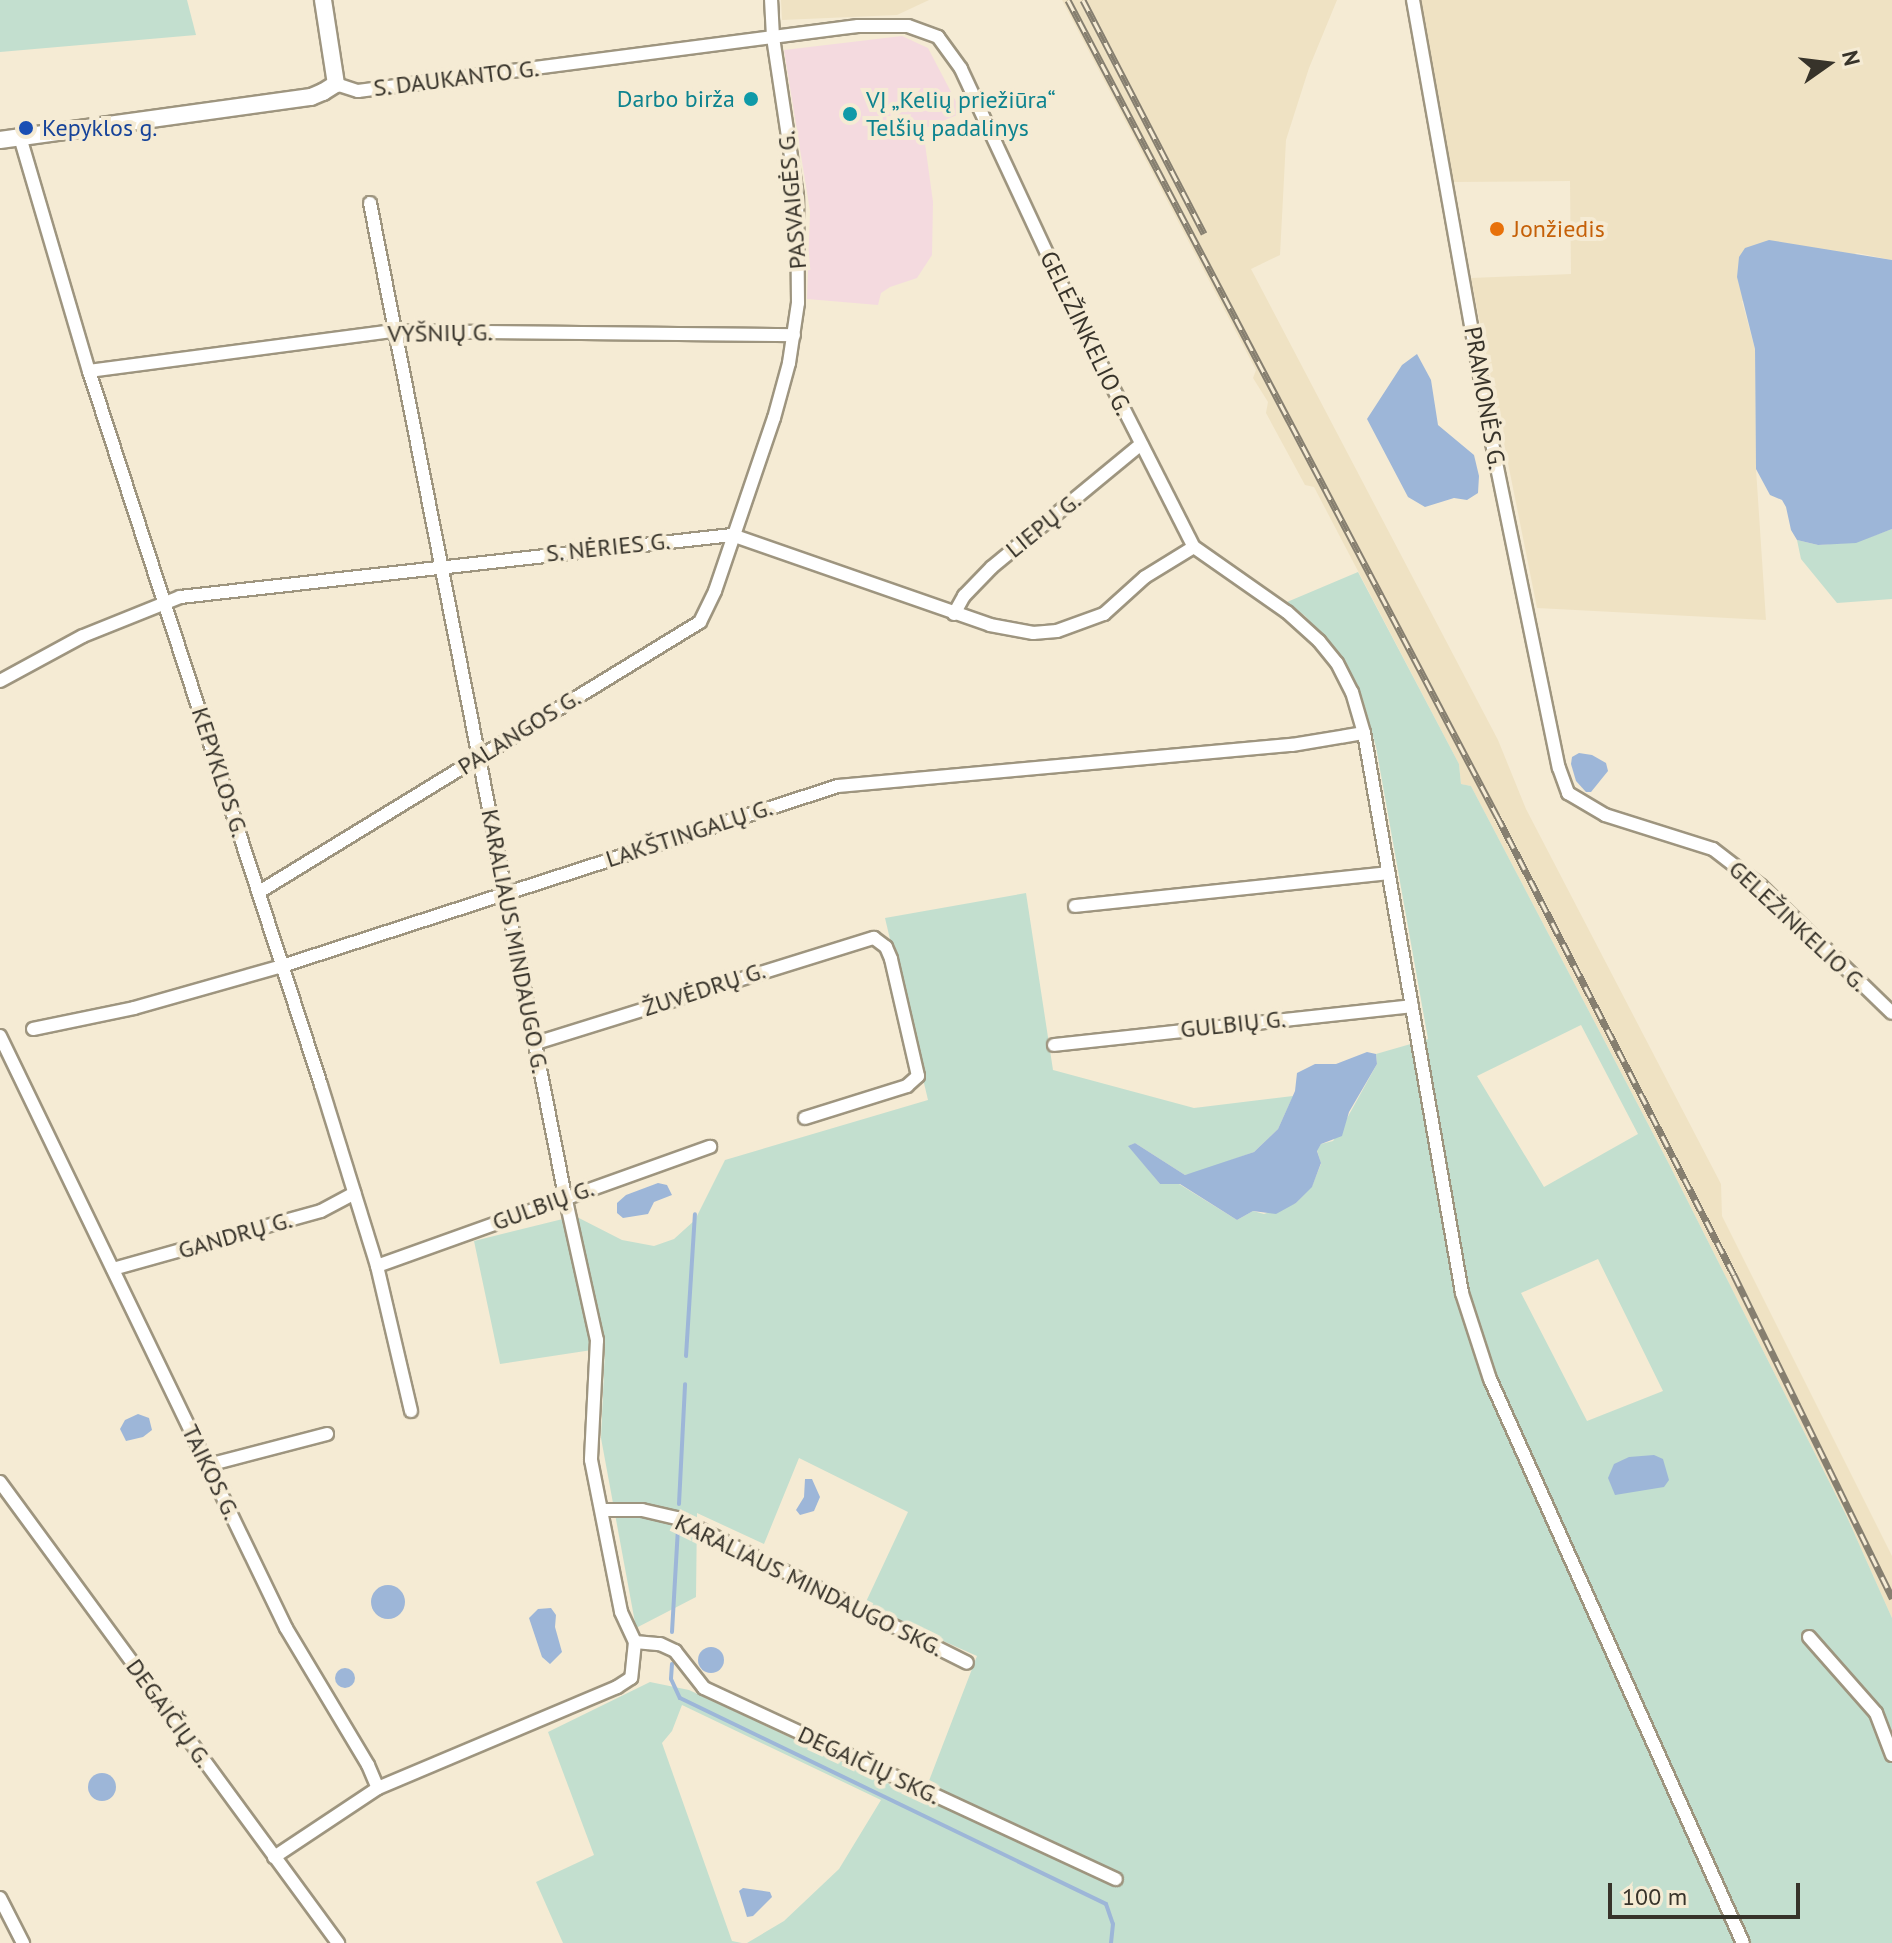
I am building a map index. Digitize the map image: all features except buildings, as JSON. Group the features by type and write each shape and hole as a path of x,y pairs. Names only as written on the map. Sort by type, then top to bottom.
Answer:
{"main road":[{"path":"323,0 336,84"},
{"name":"S. DAUKANTO G.","path":"0,140 311,97 336,84"}],"street":[{"name":"PASVAIGĖS G.","path":"732,535 774,418 794,335 800,233 773,37 771,0"},
{"name":"PRAMONĖS G.","path":"1413,0 1491,438 1559,768 1568,793"},
{"name":"GELEŽINKELIO G.","path":"773,37 892,25 924,29 938,37 961,69 1141,444 1194,547 1287,612 1319,641 1337,663 1352,692 1364,733 1462,1293 1490,1379 1743,1943"},
{"name":"S. DAUKANTO G.","path":"336,84 358,91 773,37"},
{"name":"KEPYKLOS G.","path":"20,137 89,371 355,1193 377,1266 411,1411"},
{"name":"KARALIAUS MINDAUGO G.","path":"370,203 439,566 565,1196 597,1340 591,1460 621,1612 635,1642 631,1678 596,1696 378,1788"},
{"name":"VYŠNIŲ G.","path":"89,371 393,331 794,335"},
{"name":"LIEPŲ G.","path":"954,614 964,596 992,567 1141,444"},
{"name":"S. NĖRIES G.","path":"0,681 83,636 165,602 200,593 732,535 861,577 954,614 1033,633 1073,628 1104,614 1145,577 1194,547"},
{"name":"PALANGOS G.","path":"259,892 590,687 693,629 709,607 732,535"},
{"name":"LAKŠTINGALŲ G.","path":"33,1029 134,1008 282,966 838,786 1292,745 1364,733"},
{"name":"GELEŽINKELIO G.","path":"1568,793 1605,815 1695,842 1737,865 1892,1013"},
{"path":"1075,906 1388,873"},
{"name":"ŽUVĖDRŲ G.","path":"536,1043 746,975 874,938 886,947 891,959 918,1076 907,1086 805,1118"},
{"name":"GULBIŲ G.","path":"1054,1045 1412,1006"},
{"name":"TAIKOS G.","path":"0,1036 3,1051 113,1269 286,1628 368,1765 378,1788"},
{"name":"GULBIŲ G.","path":"377,1266 565,1196 710,1147"},
{"name":"GANDRŲ G.","path":"113,1269 321,1211 355,1193"},
{"path":"208,1465 327,1434"},
{"name":"DEGAIČIŲ G.","path":"0,1482 338,1943"},
{"name":"KARALIAUS MINDAUGO SKG.","path":"602,1510 642,1510 678,1518 967,1663"},
{"path":"1809,1637 1876,1713 1892,1755"},
{"name":"DEGAIČIŲ SKG.","path":"635,1642 660,1644 675,1651 704,1688 1116,1879"},
{"path":"274,1857 378,1788"},
{"path":"0,1898 23,1943"}],"shaded area":[{"path":"781,0 929,0 897,15 782,20"},
{"path":"1062,0 1337,0 1309,68 1286,140 1280,255 1251,269 1498,740 1526,809 1721,1184 1722,1216 1892,1556 1892,1618 1847,1517 1669,1164 1471,786 1461,784 1459,764 1314,487 1305,485 1266,413 1268,402 1253,378 1256,370"},
{"path":"1419,0 1892,0 1892,260 1857,253 1742,301 1755,349 1756,469 1766,620 1537,608 1471,278 1571,274 1570,181 1453,182"},
{"path":"902,36 928,48 962,113 923,129 933,202 932,255 917,278 881,293 878,305 807,299 810,211 784,50"}],"green space":[{"path":"0,0 187,0 196,35 0,52"},
{"path":"1892,529 1892,599 1837,603 1801,559 1797,540 1818,545 1856,542"},
{"path":"1358,572 1459,764 1461,784 1471,786 1669,1164 1847,1517 1892,1618 1892,1943 747,1943 784,1921 839,1869 881,1800 682,1705 672,1731 662,1743 732,1941 742,1943 563,1943 536,1882 594,1855 548,1732 650,1682 689,1690 922,1799 977,1656 864,1606 908,1512 799,1458 764,1544 697,1513 696,1597 636,1628 601,1438 605,1348 500,1364 474,1241 575,1216 622,1240 654,1246 674,1239 695,1220 725,1160 928,1100 885,918 1026,893 1053,1070 1194,1108 1293,1096 1278,1129 1254,1152 1198,1172 1185,1175 1135,1143 1129,1146 1160,1184 1179,1184 1237,1220 1253,1211 1264,1214 1296,1203 1312,1186 1321,1164 1317,1150 1321,1144 1333,1141 1346,1120 1377,1064 1376,1054 1428,1039 1376,747 1362,697 1341,657 1305,616 1287,602","holes":["1581,1025 1638,1134 1544,1187 1477,1076","1598,1259 1663,1391 1587,1421 1521,1293"]}],"water":[{"path":"1769,240 1892,260 1892,529 1856,543 1818,545 1797,540 1782,500 1770,495 1756,469 1755,349 1737,277 1739,257 1745,248"},
{"path":"1417,354 1431,380 1438,425 1474,455 1479,476 1478,493 1467,500 1454,498 1425,507 1408,497 1367,419 1402,365"},
{"path":"1579,753 1592,755 1606,763 1608,771 1591,792 1586,792 1576,781 1571,764 1572,757"},
{"path":"1367,1052 1376,1054 1377,1064 1349,1112 1342,1136 1321,1144 1317,1151 1321,1163 1312,1187 1296,1203 1276,1214 1253,1211 1237,1220 1180,1184 1160,1184 1128,1146 1135,1143 1185,1175 1254,1152 1278,1129 1295,1091 1297,1073 1315,1064 1336,1064"},
{"path":"658,1183 667,1185 672,1195 654,1202 648,1214 623,1218 617,1213 617,1203 626,1195"},
{"path":"138,1414 149,1418 152,1430 143,1437 126,1441 120,1429 125,1420"},
{"path":"1654,1455 1663,1459 1669,1480 1664,1487 1615,1495 1608,1478 1614,1464 1629,1457"},
{"path":"805,1479 812,1479 820,1497 814,1511 800,1515 796,1510 804,1497"},
{"path":"388,1585 400,1590 405,1602 400,1614 388,1619 376,1614 371,1602 376,1590"},
{"path":"551,1608 556,1615 555,1627 562,1652 550,1664 542,1657 529,1618 538,1609"},
{"path":"711,1647 720,1651 724,1660 720,1669 711,1673 702,1669 698,1660 702,1651"},
{"path":"345,1668 352,1671 355,1678 352,1685 345,1688 338,1685 335,1678 338,1671"},
{"path":"102,1773 112,1777 116,1787 112,1797 102,1801 92,1797 88,1787 92,1777"},
{"path":"743,1888 770,1892 772,1897 753,1916 747,1917 739,1891"}],"waterway":[{"path":"686,1356 695,1214"},
{"path":"679,1504 685,1384"},
{"path":"672,1632 678,1529"},
{"path":"672,1664 671,1679 680,1698 1106,1904 1113,1924 1111,1943"}],"railway":[{"path":"1068,0 1497,816 1734,1275 1892,1598"},
{"path":"1083,0 1204,233"}],"place":[{"name":"Darbo birža","path":"751,99"},
{"name":"VĮ „Kelių priežiūra“ Telšių padalinys","path":"850,114"},
{"name":"Kepyklos g.","path":"26,128"},
{"name":"Jonžiedis","path":"1497,229"}]}
